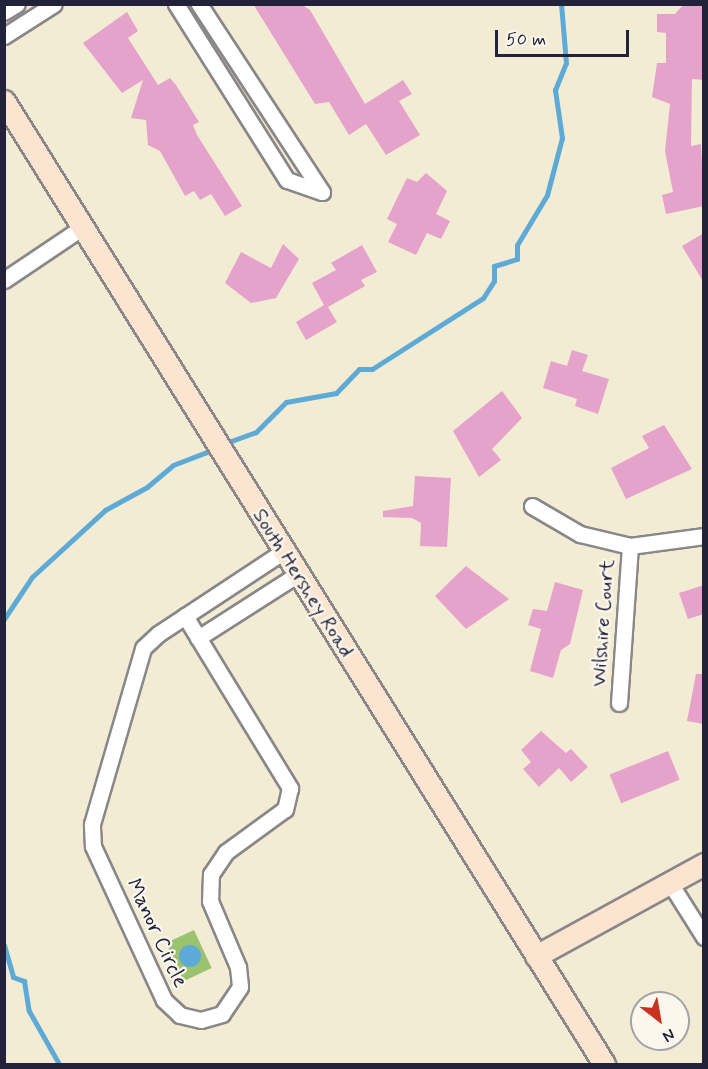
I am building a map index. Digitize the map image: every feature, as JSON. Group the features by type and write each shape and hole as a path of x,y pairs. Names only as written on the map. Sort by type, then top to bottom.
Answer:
{"main road":[{"name":"South Hershey Road","path":"4,101 604,1065"},
{"path":"536,956 704,864"}],"street":[{"path":"4,12 17,4"},
{"path":"4,36 54,4"},
{"path":"177,5 287,180 322,192 200,4"},
{"path":"240,106 258,94"},
{"path":"4,280 83,227"},
{"path":"532,506 580,534 630,546 704,536"},
{"name":"Wilshire Court","path":"619,703 630,546"},
{"name":"Manor Circle","path":"185,616 290,788 285,809 226,852 212,874 210,901 238,967 240,987 222,1014 201,1020 180,1015 164,1000 91,831 139,657 150,640 185,616 284,551"},
{"path":"198,638 298,574"},
{"path":"670,883 704,937"}],"green space":[{"path":"194,930 212,968 184,981 166,943"}],"water":[{"path":"186,945 194,945 201,952 201,960 194,967 186,967 179,960 179,952"}],"building":[{"path":"253,4 301,4 310,10 365,104 403,80 412,94 399,101 420,135 386,155 366,124 349,135 329,102 315,104"},
{"path":"684,4 704,4 704,80 692,79 691,146 701,144 704,206 666,214 662,195 673,192 665,151 670,104 652,97 657,63 666,63 666,33 657,32 657,14 675,14"},
{"path":"127,12 138,31 128,38 158,85 170,78 176,85 199,122 193,125 197,135 242,206 225,216 211,194 200,200 194,191 185,196 160,151 148,145 146,120 131,118 143,80 122,93 83,43"},
{"path":"426,173 447,191 436,214 450,221 441,239 427,233 416,255 388,242 397,224 387,219 407,178 417,182"},
{"path":"704,233 704,283 682,246"},
{"path":"283,244 299,259 276,298 251,303 225,283 241,252 271,268"},
{"path":"362,245 377,272 361,280 365,286 328,307 337,322 306,340 296,322 324,305 312,283 336,270 331,263"},
{"path":"572,350 588,355 582,371 609,379 598,414 575,406 577,399 543,388 551,361 567,366"},
{"path":"502,391 522,418 492,449 501,460 479,477 453,431"},
{"path":"664,425 692,469 626,499 611,468 649,448 642,436"},
{"path":"415,476 451,478 447,547 420,546 421,523 412,518 383,517 383,511 413,506"},
{"path":"466,566 509,599 466,629 435,596"},
{"path":"555,582 583,590 570,644 561,650 553,678 530,671 541,629 528,625 533,609 547,611"},
{"path":"704,585 704,614 688,619 679,593"},
{"path":"696,674 704,674 704,724 687,721"},
{"path":"541,731 566,753 571,749 588,767 571,782 559,768 539,787 523,769 531,762 521,750"},
{"path":"668,751 680,780 621,803 610,775"}],"waterway":[{"path":"223,444 256,432 286,402 336,393 359,369 372,369 483,298 494,281 494,266 517,259 517,245 547,195 562,138 555,90 566,63 561,4"},
{"path":"4,619 32,577 105,510 147,487 173,465 215,449"},
{"path":"4,945 13,977 24,981 29,1011 59,1064"}]}
